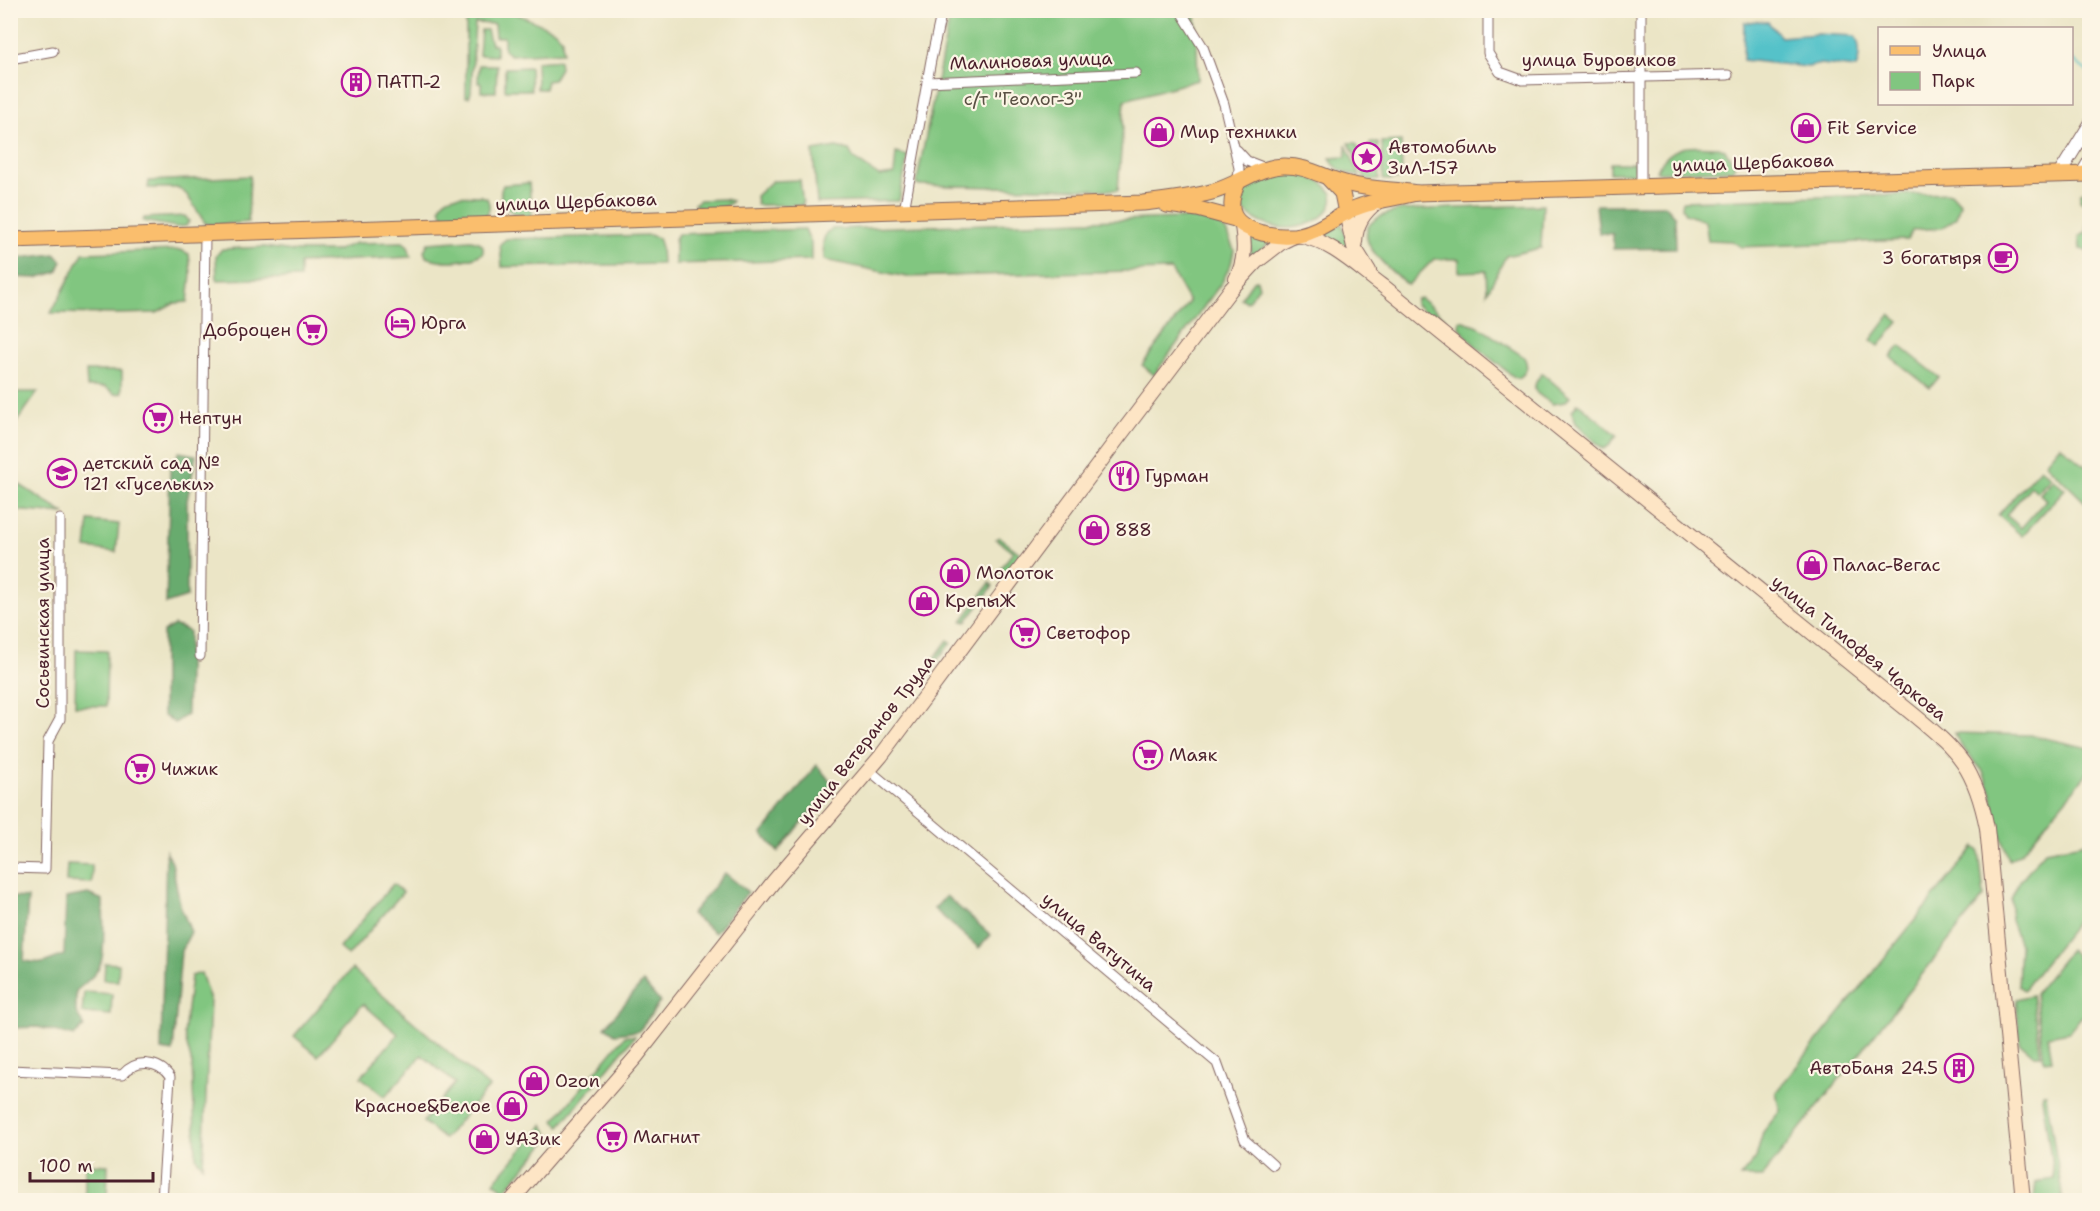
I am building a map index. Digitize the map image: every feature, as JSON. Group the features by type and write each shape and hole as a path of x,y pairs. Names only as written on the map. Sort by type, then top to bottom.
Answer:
{"main road":[{"path":"1143,203 1197,195 1238,182 1267,168 1282,166 1299,166 1349,184 1417,193"},
{"name":"улица Щербакова","path":"1417,193 2085,175"},
{"path":"1327,177 1337,185 1342,193 1354,247 1368,270 1383,286"},
{"path":"1231,289 1240,272 1245,244 1239,223 1231,210 1238,182"},
{"path":"1231,289 1269,251 1296,236 1321,228 1346,213 1377,202 1417,193"},
{"path":"1354,247 1359,220 1366,210 1377,202"},
{"name":"улица Щербакова","path":"10,240 1143,203"},
{"path":"1143,203 1198,209 1272,235 1296,236 1321,242 1383,286"},
{"name":"улица Тимофея Чаркова","path":"1383,286 1907,709 1958,755 1972,776 1982,800 1987,828 2023,1200"},
{"name":"улица Ветеранов Труда","path":"512,1200 636,1057 774,882 869,770 1231,289"}],"street":[{"path":"904,211 942,10"},
{"path":"1180,10 1203,47 1224,104 1239,168 1238,182"},
{"name":"улица Буровиков","path":"1488,10 1488,53 1500,72 1522,80 1728,75"},
{"path":"1641,10 1641,186"},
{"path":"10,59 53,51"},
{"name":"Малиновая улица","path":"927,82 1136,73"},
{"path":"2058,176 2090,124"},
{"path":"1235,148 1247,161 1267,168"},
{"path":"2085,175 2090,160"},
{"path":"200,656 205,234"},
{"name":"Сосьвинская улица","path":"10,867 45,869 48,741 60,719 60,519"},
{"name":"улица Ватутина","path":"869,770 1216,1063 1245,1140 1273,1165"},
{"path":"10,1070 122,1075 130,1067 147,1063 158,1066 170,1077 162,1200"}],"green space":[{"path":"471,11 510,11 554,30 562,39 563,52 510,55 504,50 504,37 495,37 494,24 475,23 471,92 469,97 466,97 466,22"},
{"name":"с/т \"Геолог-3\"","path":"951,11 1196,11 1198,80 1125,100 1118,190 916,185"},
{"path":"481,30 487,30 491,44 496,45 496,56 479,55"},
{"path":"559,60 560,68 553,80 547,81 545,89 537,89 536,62"},
{"path":"479,65 497,65 496,92 481,92 481,83 478,83"},
{"path":"530,67 531,90 505,90 505,68"},
{"path":"1401,141 1402,174 1399,179 1383,180 1382,142"},
{"path":"1349,143 1356,143 1365,163 1371,162 1370,143 1378,143 1379,180 1365,179"},
{"path":"1346,145 1360,177 1339,169 1330,158 1346,157"},
{"path":"836,147 849,150 854,159 879,176 894,174 896,153 908,156 899,201 817,203 813,151"},
{"path":"1689,147 1719,147 1725,150 1735,164 1733,170 1657,172 1661,163 1676,150"},
{"path":"1610,163 1634,163 1634,173 1610,173"},
{"path":"1290,173 1316,180 1330,190 1332,202 1326,213 1312,222 1294,227 1274,227 1253,218 1244,211 1241,200 1247,187 1260,179"},
{"path":"250,176 248,222 215,225 205,223 187,195 179,188 148,188 149,181"},
{"path":"800,180 803,205 757,205 756,196 772,181"},
{"path":"529,183 532,216 519,215 503,204 501,192 503,185"},
{"path":"2090,189 2089,257 2087,250 2080,249 2079,237 2087,232 2087,205 2080,200 2081,192"},
{"path":"1951,193 1960,203 1956,218 1942,228 1913,230 1907,240 1741,247 1732,241 1708,240 1705,221 1685,214 1682,207 1683,201"},
{"path":"457,196 487,198 489,207 483,218 451,219 443,216 440,208 446,199"},
{"path":"700,200 732,201 724,206 713,208 702,208 694,204"},
{"path":"1543,205 1541,248 1506,256 1487,293 1486,271 1459,272 1459,259 1434,259 1408,285 1375,254 1367,233 1370,224 1382,216 1402,210"},
{"path":"1596,205 1665,205 1675,216 1676,248 1613,249 1613,234 1599,233"},
{"path":"185,216 189,221 186,226 176,227 143,221 144,218"},
{"path":"1182,218 1216,223 1226,231 1234,250 1231,264 1222,282 1154,375 1142,365 1189,302 1171,270 907,277 824,260 823,242 826,233 832,229"},
{"path":"1342,224 1352,257 1318,236"},
{"path":"805,229 811,243 811,260 675,264 675,239 678,234"},
{"path":"1250,232 1274,241 1265,246 1248,263 1251,252"},
{"path":"650,235 658,238 662,264 502,267 500,244 506,239"},
{"path":"471,240 483,246 483,253 469,259 440,260 426,257 424,251 428,243"},
{"path":"403,242 408,246 411,257 300,263 300,278 217,280 216,256 222,249 265,247 292,251 335,251 356,243"},
{"path":"181,250 189,254 191,274 188,302 175,303 157,313 51,313 83,253"},
{"path":"55,254 62,261 57,272 36,278 11,277 11,259"},
{"path":"1257,280 1259,287 1247,302 1241,298 1253,281"},
{"path":"1420,298 1445,318 1444,325 1440,325 1415,304 1416,299"},
{"path":"1890,315 1899,322 1879,346 1871,340"},
{"path":"1460,320 1476,325 1524,357 1527,366 1524,374 1519,378 1514,377 1484,353 1464,334 1459,326"},
{"path":"1900,346 1939,377 1930,388 1891,357"},
{"path":"86,371 122,371 122,393 115,394 105,387 87,387"},
{"path":"1542,373 1570,397 1565,402 1553,404 1536,392 1535,384"},
{"path":"10,392 38,392 11,430"},
{"path":"1578,403 1617,435 1609,446 1603,449 1576,423 1572,411"},
{"path":"2060,445 2089,469 2089,501 2087,504 2045,463"},
{"path":"179,452 196,455 187,501 187,597 166,604 170,469"},
{"path":"2040,468 2051,477 2037,492 2031,486 2006,515 2021,528 2046,500 2040,494 2053,479 2065,489 2022,536 1998,515"},
{"path":"11,479 65,514 11,510"},
{"path":"89,521 119,524 116,552 86,548"},
{"path":"999,537 1021,554 1002,575 998,572 1013,552 996,539"},
{"path":"990,583 993,586 966,622 962,621"},
{"path":"174,625 189,631 187,714 175,723 163,715 163,632"},
{"path":"948,640 951,642 922,681 919,679"},
{"path":"76,650 107,651 106,706 75,706"},
{"path":"1954,733 2031,735 2089,748 2089,771 2021,853 2009,860 1995,818 1991,791 1982,770 1962,747"},
{"path":"817,765 833,785 778,852 762,834"},
{"path":"2089,841 2089,906 2024,990 2018,986 2020,945 2011,920 2011,899 2019,882 2045,851"},
{"path":"1974,847 1979,851 1984,896 1762,1177 1740,1177 1756,1158 1763,1132 1780,1111 1776,1092"},
{"path":"166,851 172,862 180,905 191,932 181,951 173,1052 161,1050"},
{"path":"67,864 92,865 92,883 66,882"},
{"path":"725,873 748,892 715,933 691,914"},
{"path":"393,884 403,892 348,956 339,948"},
{"path":"88,894 103,900 104,940 103,956 97,970 76,991 76,1012 84,1026 74,1036 38,1027 11,1028 11,897 28,898 24,961 43,963 64,955 66,898"},
{"path":"946,896 991,935 979,948 934,909"},
{"path":"2070,950 2076,955 2089,1005 2089,1015 2081,1017 2069,1032 2048,1036 2052,1060 2044,1061 2035,994"},
{"path":"105,963 119,964 118,981 104,980"},
{"path":"352,969 489,1087 444,1139 423,1122 455,1083 422,1055 385,1097 361,1077 398,1034 363,1004 318,1056 294,1036"},
{"path":"201,973 210,1000 203,1166 196,1158 192,1064 184,1034 191,976"},
{"path":"643,982 660,1002 639,1031 615,1034 605,1027"},
{"path":"84,992 112,994 111,1015 82,1013"},
{"path":"2032,995 2041,1055 2034,1055 2020,1043 2016,999"},
{"path":"625,1036 635,1036 560,1126 554,1121"},
{"path":"2043,1094 2046,1094 2063,1200 2034,1200 2036,1182 2054,1179"},
{"path":"543,1125 550,1138 505,1190 494,1182"},
{"path":"85,1164 108,1165 107,1200 85,1200"}],"water":[{"path":"1768,22 1781,37 1817,34 1855,36 1859,52 1856,68 1821,64 1808,67 1743,60 1744,23"}],"waterway":[{"path":"2073,60 2090,74"}],"place":[{"name":"ПАТП-2","path":"356,82"},
{"name":"Fit Service","path":"1806,128"},
{"name":"Мир техники","path":"1159,132"},
{"name":"Автомобиль ЗиЛ-157","path":"1367,157"},
{"name":"3 богатыря","path":"2003,258"},
{"name":"Юрга","path":"400,323"},
{"name":"Доброцен","path":"312,330"},
{"name":"Нептун","path":"158,418"},
{"name":"детский сад № 121 «Гусельки»","path":"62,473"},
{"name":"Гурман","path":"1124,476"},
{"name":"888","path":"1094,530"},
{"name":"Палас-Вегас","path":"1812,565"},
{"name":"Молоток","path":"955,573"},
{"name":"КрепыЖ","path":"924,601"},
{"name":"Светофор","path":"1025,633"},
{"name":"Маяк","path":"1148,755"},
{"name":"Чижик","path":"140,769"},
{"name":"АвтоБаня 24.5","path":"1959,1068"},
{"name":"Ozon","path":"534,1081"},
{"name":"Красное&Белое","path":"512,1106"},
{"name":"Магнит","path":"612,1137"},
{"name":"УАЗик","path":"484,1139"}]}
